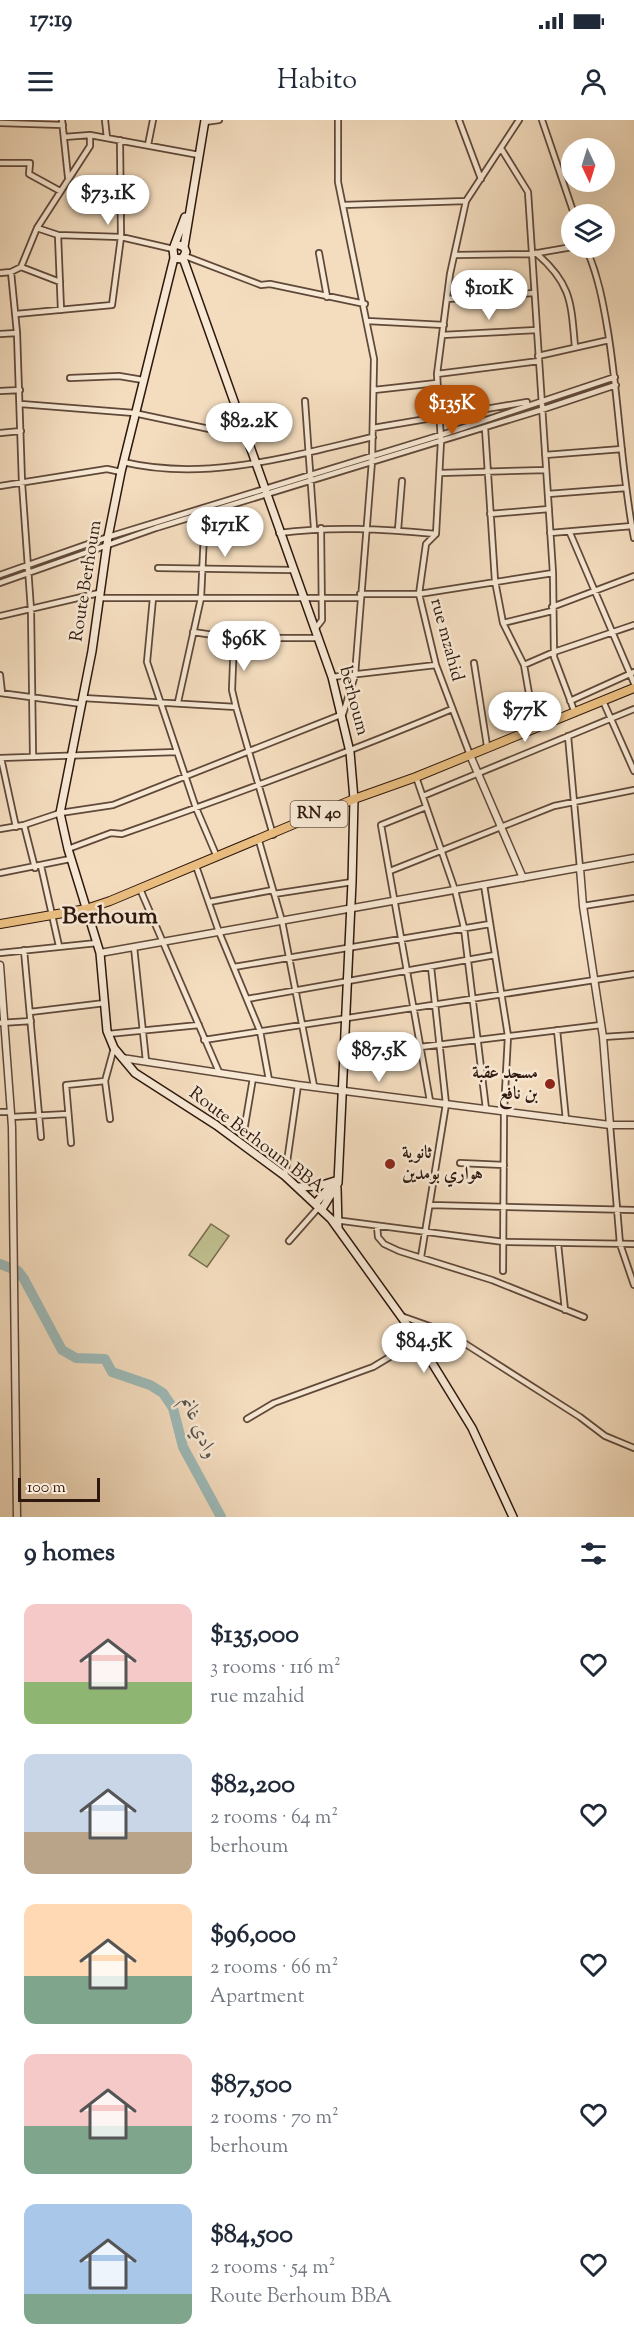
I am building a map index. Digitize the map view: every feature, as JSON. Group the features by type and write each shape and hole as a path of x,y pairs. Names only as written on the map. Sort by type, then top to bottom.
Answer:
{"main road":[{"path":"184,257 178,260 174,258 174,247 191,198 205,121"},
{"name":"berhoum","path":"191,198 184,257 258,465 265,493 292,570 332,677 343,714 350,752 354,799 352,882 336,1223"},
{"path":"174,247 184,247"},
{"name":"Route Berhoum","path":"86,909 70,859 60,813 73,754 106,548 123,462 174,258"},
{"name":"RN 40","path":"0,924 86,909 140,889 259,841 354,799 416,777 487,746 634,688"},
{"name":"Route Berhoum BBA","path":"86,909 100,953 108,1034 114,1048 135,1072 216,1125 285,1176 336,1223 404,1317 472,1428 513,1517"},
{"path":"298,1187 320,1186 337,1182"},
{"path":"319,1206 337,1182"}],"street":[{"path":"105,120 107,138"},
{"path":"148,145 153,120"},
{"path":"205,121 219,120"},
{"path":"0,829 24,825 60,813 113,805 343,714 355,675 359,596 372,461 374,359 338,182 338,120"},
{"path":"459,120 481,179"},
{"name":"rue mzahid","path":"470,755 436,665 419,594 426,544 436,534 441,438 437,374 454,255 466,201 502,150 519,120"},
{"path":"542,120 571,204"},
{"path":"0,123 62,122 69,178"},
{"path":"0,273 11,272 21,267 37,228 90,146 90,135"},
{"path":"64,137 90,135 199,155"},
{"path":"16,314 112,305 121,237 120,140"},
{"path":"502,150 528,192 534,253 534,293 553,573 554,652 575,713"},
{"path":"0,163 30,163 29,174 60,191"},
{"path":"343,205 466,201"},
{"path":"37,228 58,235 121,237 174,247"},
{"path":"58,235 61,310"},
{"path":"454,255 534,253 561,249"},
{"path":"319,253 327,297"},
{"path":"534,253 554,269 570,295 575,347"},
{"path":"184,257 261,285 270,284 364,304"},
{"path":"591,258 598,274 615,377 626,488 634,538"},
{"path":"21,267 60,282"},
{"path":"11,272 16,314 21,404 22,483 31,610 33,756"},
{"path":"447,299 534,293"},
{"path":"367,321 444,325"},
{"path":"442,335 537,330"},
{"path":"0,334 17,333"},
{"path":"437,374 538,359 575,347 609,340"},
{"path":"70,378 119,376 143,380"},
{"path":"0,575 108,537 206,507 311,481 441,438 541,400 615,377"},
{"path":"374,390 437,383"},
{"path":"0,583 106,548 156,528 205,514 311,474 372,454 485,428 616,385"},
{"path":"0,391 20,390"},
{"path":"306,400 314,528"},
{"path":"373,429 541,400"},
{"path":"21,404 134,413 247,437"},
{"path":"485,428 495,581 503,622 524,665 532,711"},
{"path":"0,433 21,431"},
{"path":"123,462 154,470 258,465 372,437"},
{"path":"545,455 622,449"},
{"path":"0,486 107,468 121,472"},
{"path":"440,473 546,470"},
{"path":"398,530 402,481"},
{"path":"548,494 626,488"},
{"path":"178,702 201,598 206,507"},
{"path":"490,514 549,509"},
{"path":"550,533 632,526"},
{"path":"279,533 314,528 366,527 436,534"},
{"path":"315,629 322,620 321,528"},
{"path":"570,533 632,673 634,683"},
{"path":"158,568 292,570"},
{"path":"0,616 99,595 153,598 321,598 419,594 553,573"},
{"path":"503,622 552,609 634,576"},
{"path":"153,598 147,662 196,808 217,857"},
{"path":"524,665 554,652 634,625"},
{"path":"193,632 234,638 318,638"},
{"path":"234,638 232,690 257,786 273,835"},
{"path":"474,663 487,746"},
{"path":"332,677 436,665"},
{"path":"570,700 632,673"},
{"path":"0,675 1,693 82,701 178,702 236,707"},
{"path":"603,701 632,761 634,771"},
{"path":"68,849 111,833 122,834 257,786 350,752 452,709"},
{"path":"423,796 634,709"},
{"path":"568,736 576,802 583,906 603,1037 620,1244 634,1285"},
{"path":"16,827 0,758 177,752"},
{"path":"470,755 523,878"},
{"path":"416,777 455,890 464,928 486,1109"},
{"path":"390,871 554,806 634,790"},
{"path":"426,807 381,825 429,1101"},
{"path":"24,825 54,915 59,946"},
{"path":"259,841 282,921 314,1086"},
{"path":"100,953 634,858"},
{"path":"0,873 70,859"},
{"path":"196,866 219,932 260,1031 269,1080"},
{"path":"209,902 352,882"},
{"path":"484,885 508,1036 504,1112 503,1271"},
{"path":"140,889 219,1072"},
{"path":"583,906 634,898"},
{"path":"234,967 490,924"},
{"path":"0,953 97,943"},
{"path":"134,947 146,1061"},
{"path":"24,951 41,1137"},
{"path":"248,999 495,955"},
{"path":"0,965 2,1023 11,1114 17,1517"},
{"path":"421,1257 447,1104 431,967"},
{"path":"204,1040 634,974"},
{"path":"30,1012 105,1004"},
{"path":"2,1023 31,1021"},
{"path":"108,1034 199,1024"},
{"path":"420,1047 601,1025"},
{"path":"557,1030 566,1120"},
{"path":"603,1037 634,1035"},
{"path":"110,1119 105,1081 114,1048"},
{"path":"122,1058 298,1085 504,1112 610,1125 634,1125"},
{"path":"244,1131 253,1078"},
{"path":"71,1143 66,1085 105,1081"},
{"path":"285,1176 298,1085"},
{"path":"0,1112 39,1115 68,1114"},
{"path":"460,1163 504,1165"},
{"path":"430,1205 634,1210"},
{"path":"288,1242 319,1206"},
{"path":"336,1223 504,1242 634,1244"},
{"path":"376,1226 378,1236 384,1244 492,1280 584,1317"},
{"path":"558,1244 566,1310"},
{"path":"404,1317 435,1328 464,1343 580,1417 605,1436 634,1448"},
{"path":"247,1419 274,1403 373,1367 418,1340"}],"shaded area":[{"path":"211,1224 229,1236 207,1267 189,1255"}],"waterway":[{"name":"وادي غانم","path":"0,1264 18,1271 24,1279 62,1350 76,1358 105,1359 112,1372 150,1385 163,1393 173,1408 183,1447 221,1517"}],"place":[{"name":"مسجد عقبة بن نافع","path":"550,1084"},
{"name":"ثانوية هواري بومدين","path":"390,1164"}],"district":[{"name":"Berhoum","path":"110,917"}]}
